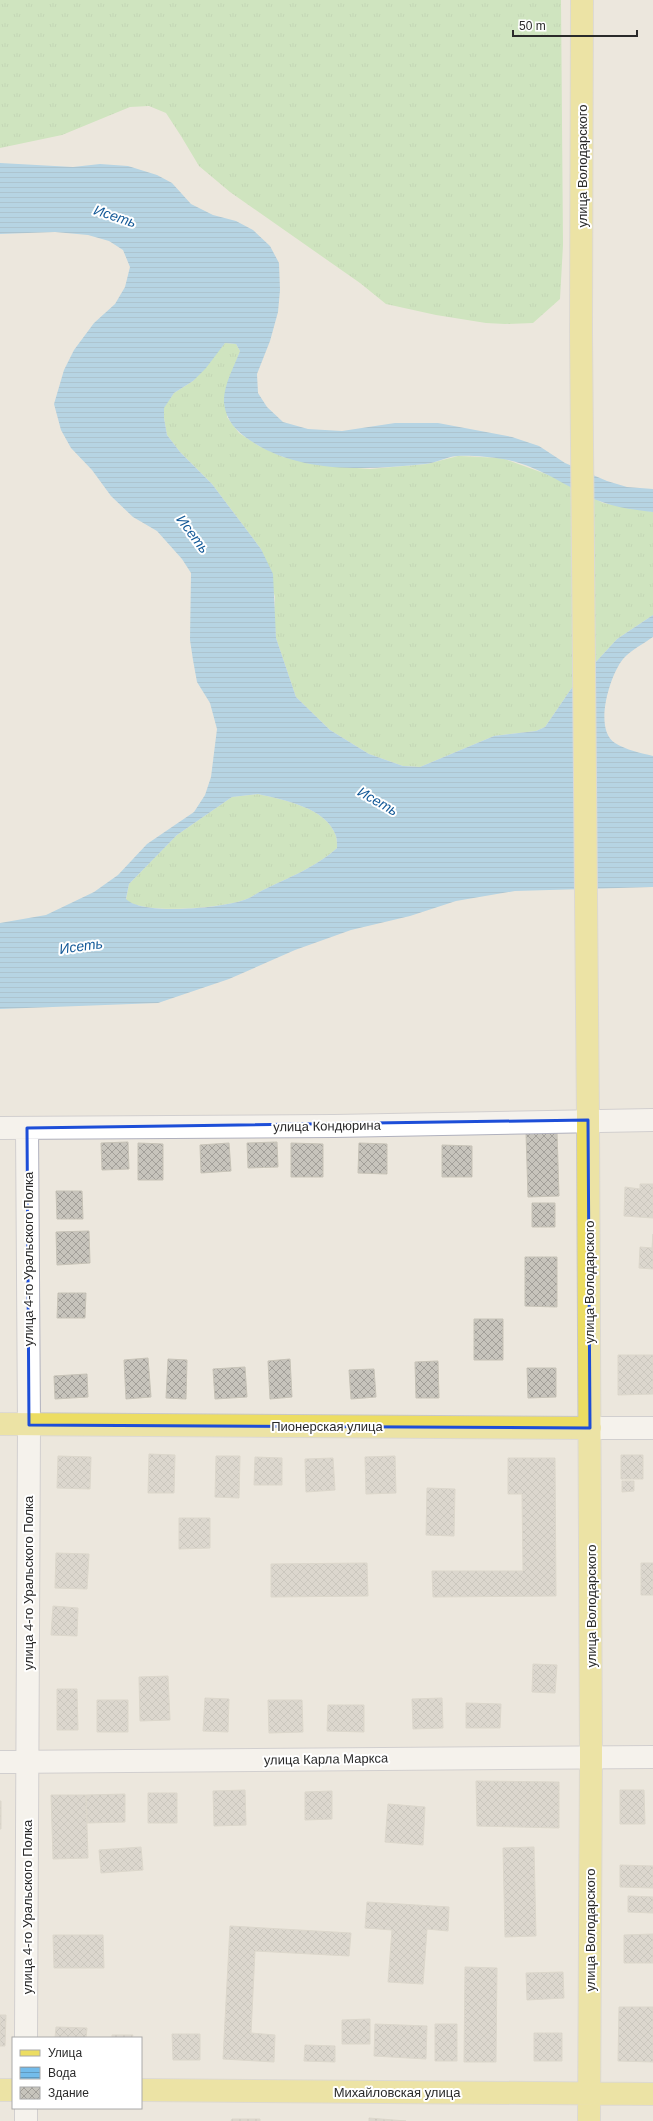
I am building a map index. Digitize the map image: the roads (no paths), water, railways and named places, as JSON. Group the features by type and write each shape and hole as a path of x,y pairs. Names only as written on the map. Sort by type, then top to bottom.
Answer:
{"main road":[{"name":"улица Володарского","path":"582,0 581,331 590,1428 591,1757 589,2121"},
{"name":"Пионерская улица","path":"0,1424 590,1428"},
{"path":"0,2090 12,2090"},
{"name":"Михайловская улица","path":"142,2090 653,2094"}],"street":[{"name":"улица Кондюрина","path":"0,1128 334,1126 588,1120 653,1120"},
{"name":"улица 4-го Уральского Полка","path":"26,2037 29,1425 27,1128"},
{"name":"Пионерская улица","path":"590,1428 653,1428"},
{"name":"улица Карла Маркса","path":"0,1762 653,1757"},
{"path":"26,2109 26,2121"}],"water":[{"name":"Исеть","path":"0,163 73,167 100,164 128,166 157,175 172,183 191,204 213,215 236,221 253,230 270,246 279,263 280,290 278,312 270,341 257,374 258,393 267,407 283,422 308,429 342,431 395,423 438,423 512,437 539,446 565,463 607,481 627,487 653,489 653,512 634,510 602,502 529,466 498,458 457,456 425,464 381,468 358,468 313,464 270,452 246,438 237,430 230,421 225,409 225,390 240,351 236,344 225,343 206,368 193,381 174,393 164,408 167,435 180,452 212,484 261,549 273,574 276,638 296,697 330,730 369,754 403,766 420,767 494,736 536,731 545,727 571,689 617,639 653,615 653,637 637,647 623,659 613,677 604,714 608,736 615,743 653,756 653,887 515,891 456,901 410,916 351,930 295,950 229,979 158,1003 0,1009 0,923 46,915 94,892 118,875 147,844 194,812 205,795 211,777 217,729 210,703 197,682 193,660 190,640 191,573 182,559 157,531 133,517 111,496 92,470 71,448 61,430 54,404 64,370 74,350 94,323 115,304 125,287 130,267 123,250 109,241 88,235 55,232 0,234","holes":["258,794 303,806 323,818 331,826 336,836 337,848 321,861 302,872 249,898 233,903 201,908 165,909 135,904 126,899 129,884 177,835 232,797"]}]}
